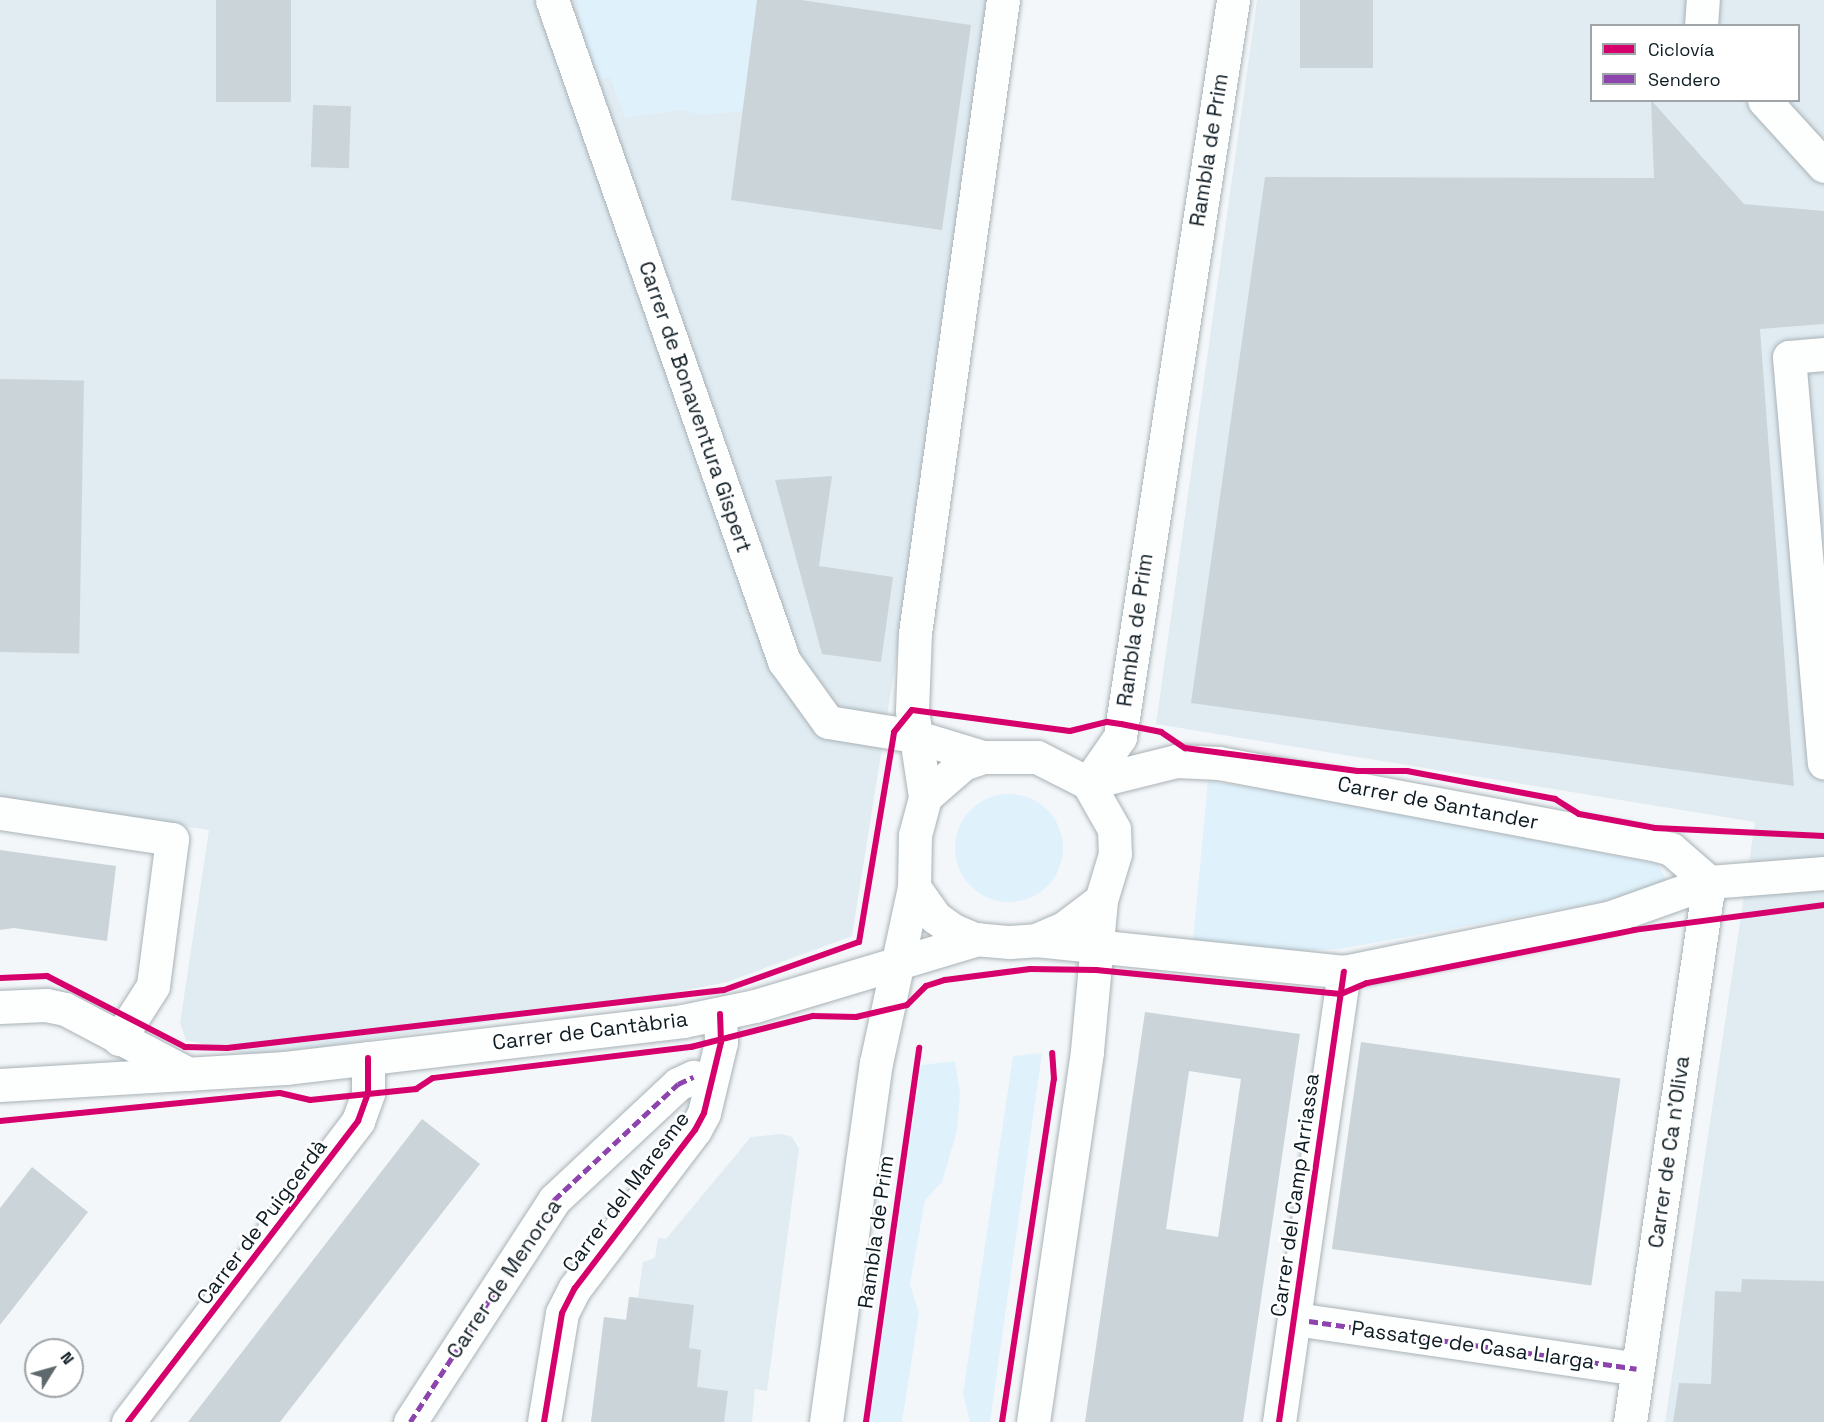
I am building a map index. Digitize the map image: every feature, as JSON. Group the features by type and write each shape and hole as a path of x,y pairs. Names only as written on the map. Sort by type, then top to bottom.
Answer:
{"street":[{"name":"Carrer de Bonaventura Gispert","path":"552,0 784,661 828,722 914,736 983,758"},
{"path":"925,797 914,736 915,633 1003,0"},
{"name":"Rambla de Prim","path":"1088,783 1120,736 1233,0"},
{"path":"1701,24 1703,0"},
{"path":"1766,102 1824,166"},
{"path":"1824,354 1789,357 1817,598 1824,762"},
{"path":"925,797 945,776 983,758 1037,758 1088,783 1114,829 1112,876 1101,900 1098,947 1034,1422"},
{"name":"Carrer de Santander","path":"1088,783 1176,761 1219,763 1653,844 1671,849 1709,882"},
{"name":"Rambla de Prim","path":"826,1422 876,1063 914,887 915,835 925,797"},
{"path":"0,813 171,839 153,986 119,1039"},
{"path":"914,887 934,918 978,939 1036,940 1344,972 1611,917 1709,882 1824,873"},
{"name":"Carrer de Ca n'Oliva","path":"1630,1422 1709,882"},
{"path":"1036,940 1084,916 1101,900"},
{"name":"Carrer de Cantàbria","path":"0,1085 194,1076 368,1058 720,1014 978,939"},
{"name":"Carrer del Camp Arriassa","path":"1279,1422 1344,972"},
{"path":"0,1007 46,1005 65,1009 194,1076"},
{"name":"Carrer del Maresme","path":"544,1422 562,1313 575,1288 700,1122 722,1042 720,1014"},
{"name":"Carrer de Puigcerdà","path":"128,1422 358,1121 368,1094 368,1058"},
{"name":"Carrer de Menorca","path":"410,1422 554,1200 678,1084 693,1077"},
{"name":"Passatge de Casa Llarga","path":"1309,1321 1637,1369"}],"shaded area":[{"path":"0,0 1001,0 852,936 727,982 648,998 257,1057 186,1040 180,1023 209,830 0,797"},
{"path":"577,0 757,0 743,111 702,115 682,110 625,118 610,77 592,81"},
{"path":"1257,0 1824,0 1824,1422 1665,1422 1755,822 1156,724"},
{"path":"1208,781 1317,797 1658,864 1666,879 1655,892 1339,949 1277,952 1193,941"},
{"path":"1009,794 1030,798 1047,810 1059,827 1063,848 1059,869 1047,886 1030,898 1009,902 988,898 971,886 959,869 955,848 959,827 971,810 988,798"},
{"path":"1042,1053 990,1422 970,1422 963,1394 1013,1056"},
{"path":"955,1061 960,1093 957,1131 942,1182 925,1200 910,1284 919,1313 902,1422 870,1422 921,1065"},
{"path":"782,1134 792,1137 799,1149 767,1391 755,1389 752,1422 591,1422 604,1317 631,1320 629,1297 638,1297 643,1262 655,1258 658,1238 666,1239 751,1137"}],"building":[{"path":"216,0 291,0 291,102 216,102"},
{"path":"757,0 801,0 971,25 942,230 731,200"},
{"path":"1300,0 1373,0 1373,68 1300,68"},
{"path":"1651,102 1744,204 1824,211 1824,324 1760,329 1794,786 1191,703 1265,177 1654,178"},
{"path":"313,105 351,106 349,168 311,167"},
{"path":"0,379 84,380 79,653 0,652"},
{"path":"832,476 819,566 893,577 881,662 822,654 775,480"},
{"path":"0,850 116,866 107,941 14,928 0,930"},
{"path":"1145,1012 1300,1034 1243,1422 1085,1422","holes":["1189,1071 1241,1079 1218,1237 1166,1229"]},
{"path":"1361,1042 1620,1078 1591,1285 1332,1249"},
{"path":"422,1119 480,1164 280,1422 188,1422"},
{"path":"32,1167 88,1212 0,1325 0,1208"},
{"path":"1742,1279 1824,1281 1824,1422 1673,1422 1679,1383 1711,1384 1715,1291 1741,1292"},
{"path":"629,1297 694,1305 689,1348 701,1350 697,1387 728,1391 724,1422 591,1422 604,1317 626,1320"}],"marked path":[{"path":"410,1422 554,1200 678,1084 693,1077"},
{"path":"1309,1321 1637,1369"}],"cycle path":[{"path":"0,978 47,976 185,1047 227,1048 724,990 859,942 894,732 912,710 1070,731 1107,722 1121,724 1161,732 1185,748 1357,771 1407,771 1555,799 1579,814 1655,828 1824,836"},
{"path":"0,1121 280,1093 310,1100 416,1089 433,1078 691,1047 813,1016 856,1017 907,1005 926,986 945,980 1030,969 1096,970 1341,994 1367,983 1634,930 1824,905"},
{"path":"1279,1422 1344,972"},
{"path":"544,1422 562,1313 575,1288 695,1130 704,1113 721,1042 720,1014"},
{"path":"866,1422 919,1048"},
{"path":"1002,1422 1054,1079 1052,1053"},
{"path":"128,1422 358,1121 368,1093 368,1058"}]}
